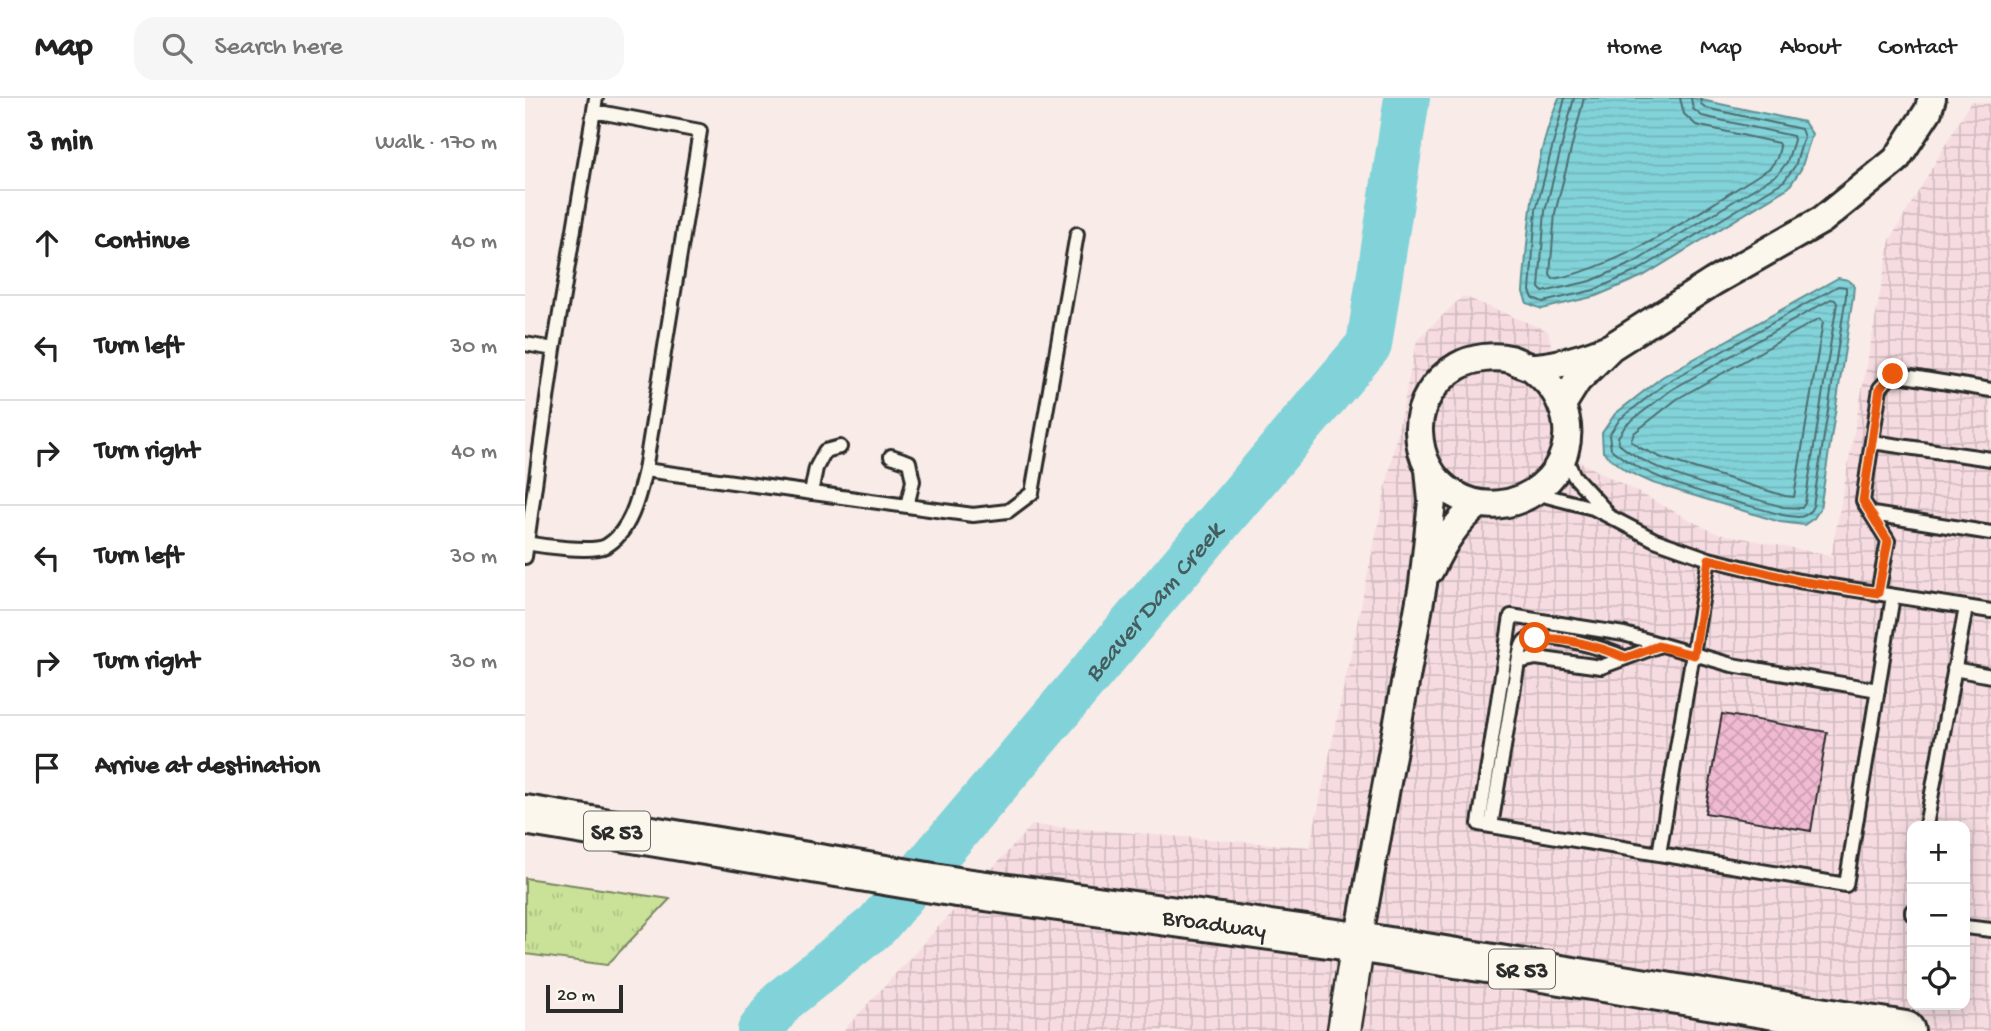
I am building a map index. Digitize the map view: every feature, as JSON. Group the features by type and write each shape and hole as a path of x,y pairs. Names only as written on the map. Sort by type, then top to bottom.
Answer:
{"main road":[{"name":"Broadway","path":"525,815 957,887 1358,942 1905,1031"}],"street":[{"path":"1531,368 1584,358 1611,347 1713,282 1822,219 1896,160 1928,111 1933,98"},
{"path":"1562,405 1577,381 1611,347"},
{"path":"1344,1031 1423,584 1432,500 1429,470 1420,447 1419,422 1426,399 1440,379 1459,365 1483,358 1508,358 1531,368 1550,383 1562,405 1567,430 1564,454 1552,476 1535,493 1513,503 1489,506 1479,504 1465,500 1444,488 1429,470"},
{"path":"1423,584 1443,544 1461,518 1479,504"}],"lane":[{"path":"525,557 526,543 554,349 595,104 700,131 645,470 625,527 605,547 577,549 526,543"},
{"path":"645,470 973,515 1008,512 1032,493 1077,234"},
{"path":"525,344 554,349"},
{"path":"1878,593 1888,541 1863,501 1880,388 1893,374 1991,390"},
{"path":"1872,442 1991,459"},
{"path":"811,493 816,468 825,452 840,447"},
{"path":"1564,454 1574,477 1610,515"},
{"path":"891,456 909,461 913,481 907,506"},
{"path":"1535,493 1593,508 1654,540 1709,559 1799,581 1991,611"},
{"path":"1873,514 1991,533"},
{"path":"1659,854 1709,559"},
{"path":"1485,825 1846,885 1893,596"},
{"path":"1927,821 1966,607"},
{"path":"1485,825 1511,616 1624,634 1658,646 1732,665 1878,690"},
{"path":"1485,825 1518,662 1522,646 1527,640 1552,638 1604,648 1626,658"},
{"path":"1518,662 1536,658 1601,667 1658,646"},
{"path":"1954,669 1991,676"},
{"path":"1970,928 1991,930"}],"shaded area":[{"path":"1971,101 1991,104 1991,1031 843,1031 1032,825 1310,847 1417,340 1463,296 1548,331 1577,460 1713,532 1831,556 1890,240"}],"green space":[{"path":"525,878 670,899 607,965 525,954"}],"water":[{"path":"1559,98 1692,98 1804,122 1812,134 1801,169 1789,187 1643,276 1596,296 1542,309 1527,303 1523,292 1538,169 1550,121"},
{"path":"1838,278 1848,280 1854,285 1853,297 1820,509 1814,518 1804,525 1780,522 1653,483 1626,471 1603,452 1602,433 1615,414 1662,377"}],"building":[{"path":"1722,714 1827,732 1811,831 1705,813"}],"waterway":[{"name":"Beaver Dam Creek","path":"760,1031 782,1001 877,925 1369,345 1407,98"}],"route":[{"path":"1535,638 1552,638 1604,648 1626,658 1658,646 1694,655 1709,559 1799,581 1878,593 1888,541 1863,501 1880,388 1893,374"}]}
